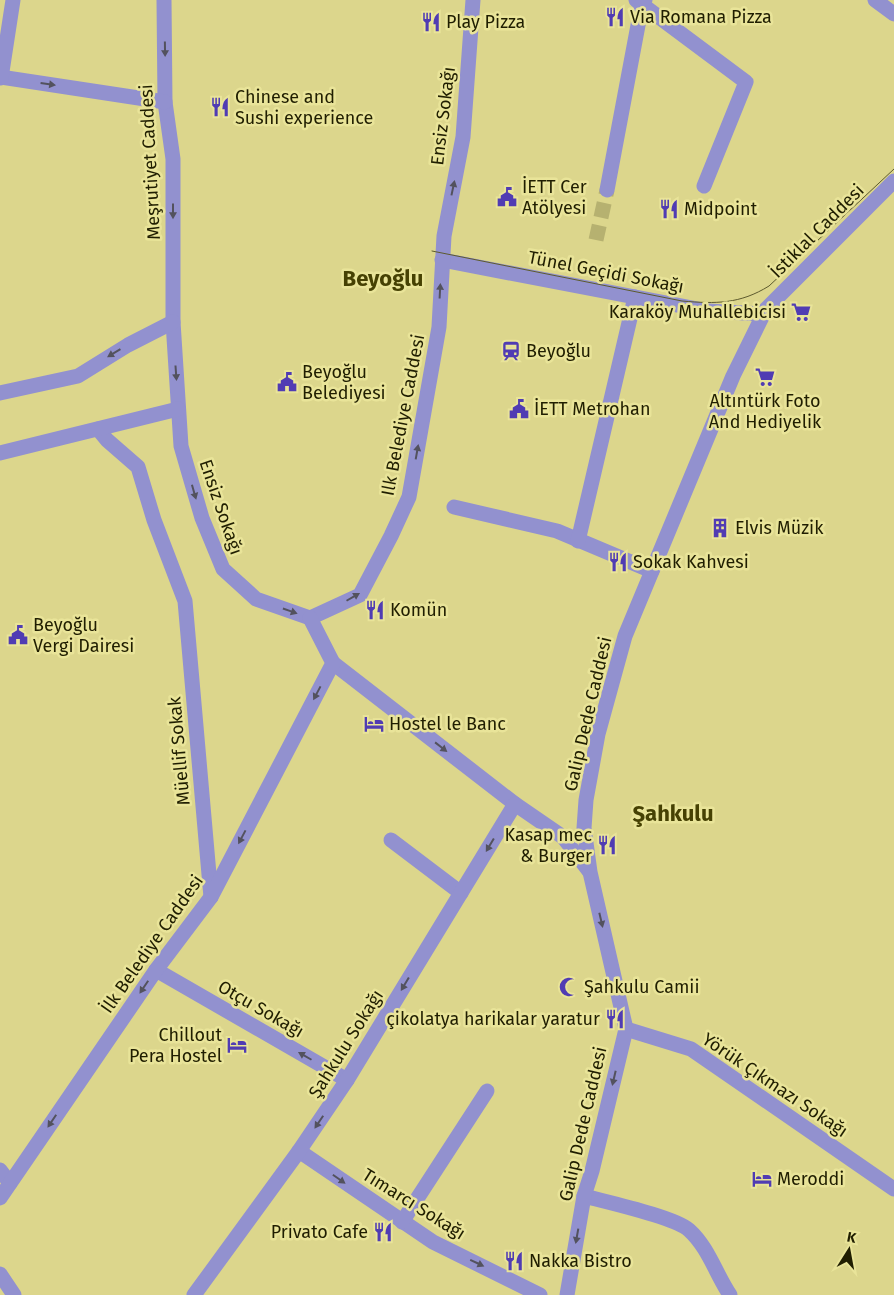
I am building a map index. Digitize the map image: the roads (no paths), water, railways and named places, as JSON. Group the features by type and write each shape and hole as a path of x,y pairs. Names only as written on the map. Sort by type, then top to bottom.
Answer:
{"street":[{"path":"13,0 1,78 165,102"},
{"name":"Meşrutiyet Caddesi","path":"164,0 165,102 173,159 173,322 181,446"},
{"name":"Ensiz Sokağı","path":"444,236 463,138 473,0"},
{"path":"875,0 894,14"},
{"path":"607,190 641,1 746,82 704,186"},
{"name":"İstiklal Caddesi","path":"764,311 894,181"},
{"name":"Ilk Belediye Caddesi","path":"310,618 360,595 409,497 439,327 444,236"},
{"name":"Tünel Geçidi Sokağı","path":"442,260 708,311 764,311"},
{"path":"578,541 635,297"},
{"name":"Galip Dede Caddesi","path":"567,1295 584,1196 592,1171 626,1030 590,872 584,828 586,800 598,734 625,636 733,376 764,311"},
{"path":"0,393 78,376 128,345 173,322"},
{"path":"0,453 178,409"},
{"name":"Müellif Sokak","path":"98,429 138,467 154,520 185,601 211,897"},
{"name":"Ensiz Sokağı","path":"181,446 202,518 223,569 256,599 310,618"},
{"path":"454,507 557,531 652,571"},
{"path":"310,618 333,663 515,804 563,837 590,872"},
{"name":"İlk Belediye Caddesi","path":"0,1198 156,970 211,897 333,663"},
{"name":"Şahkulu Sokağı","path":"194,1295 299,1151 347,1080 515,804"},
{"path":"391,840 461,893"},
{"name":"Otçu Sokağı","path":"156,970 347,1080"},
{"name":"Yörük Çıkmazı Sokağı","path":"626,1030 690,1049 894,1189"},
{"path":"402,1222 487,1091"},
{"name":"Tımarcı Sokağı","path":"299,1151 433,1242 540,1295"},
{"path":"0,1170 10,1183"},
{"path":"584,1196 671,1220 689,1229 704,1249 730,1295"},
{"path":"0,1274 14,1295"}],"tunnel":[{"path":"596,240 607,190"}],"tram line":[{"path":"432,251 682,301 727,301 748,296 769,286 894,169"}],"place":[{"name":"Via Romana Pizza","path":"615,17"},
{"name":"Play Pizza","path":"431,22"},
{"name":"Chinese and Sushi experience","path":"220,107"},
{"name":"İETT Cer Atölyesi","path":"507,197"},
{"name":"Midpoint","path":"669,209"},
{"name":"Karaköy Muhallebicisi","path":"801,312"},
{"name":"Beyoğlu","path":"511,351"},
{"name":"Altıntürk Foto And Hediyelik","path":"765,377"},
{"name":"Beyoğlu Belediyesi","path":"287,382"},
{"name":"İETT Metrohan","path":"519,409"},
{"name":"Elvis Müzik","path":"720,528"},
{"name":"Sokak Kahvesi","path":"618,562"},
{"name":"Komün","path":"375,610"},
{"name":"Beyoğlu Vergi Dairesi","path":"18,635"},
{"name":"Hostel le Banc","path":"374,724"},
{"name":"Kasap mec & Burger","path":"607,845"},
{"name":"Şahkulu Camii","path":"569,987"},
{"name":"çikolatya harikalar yaratur","path":"615,1019"},
{"name":"Chillout Pera Hostel","path":"237,1045"},
{"name":"Meroddi","path":"762,1179"},
{"name":"Privato Cafe","path":"383,1232"},
{"name":"Nakka Bistro","path":"514,1261"}],"district":[{"name":"Beyoğlu","path":"383,278"},
{"name":"Şahkulu","path":"673,813"}]}
